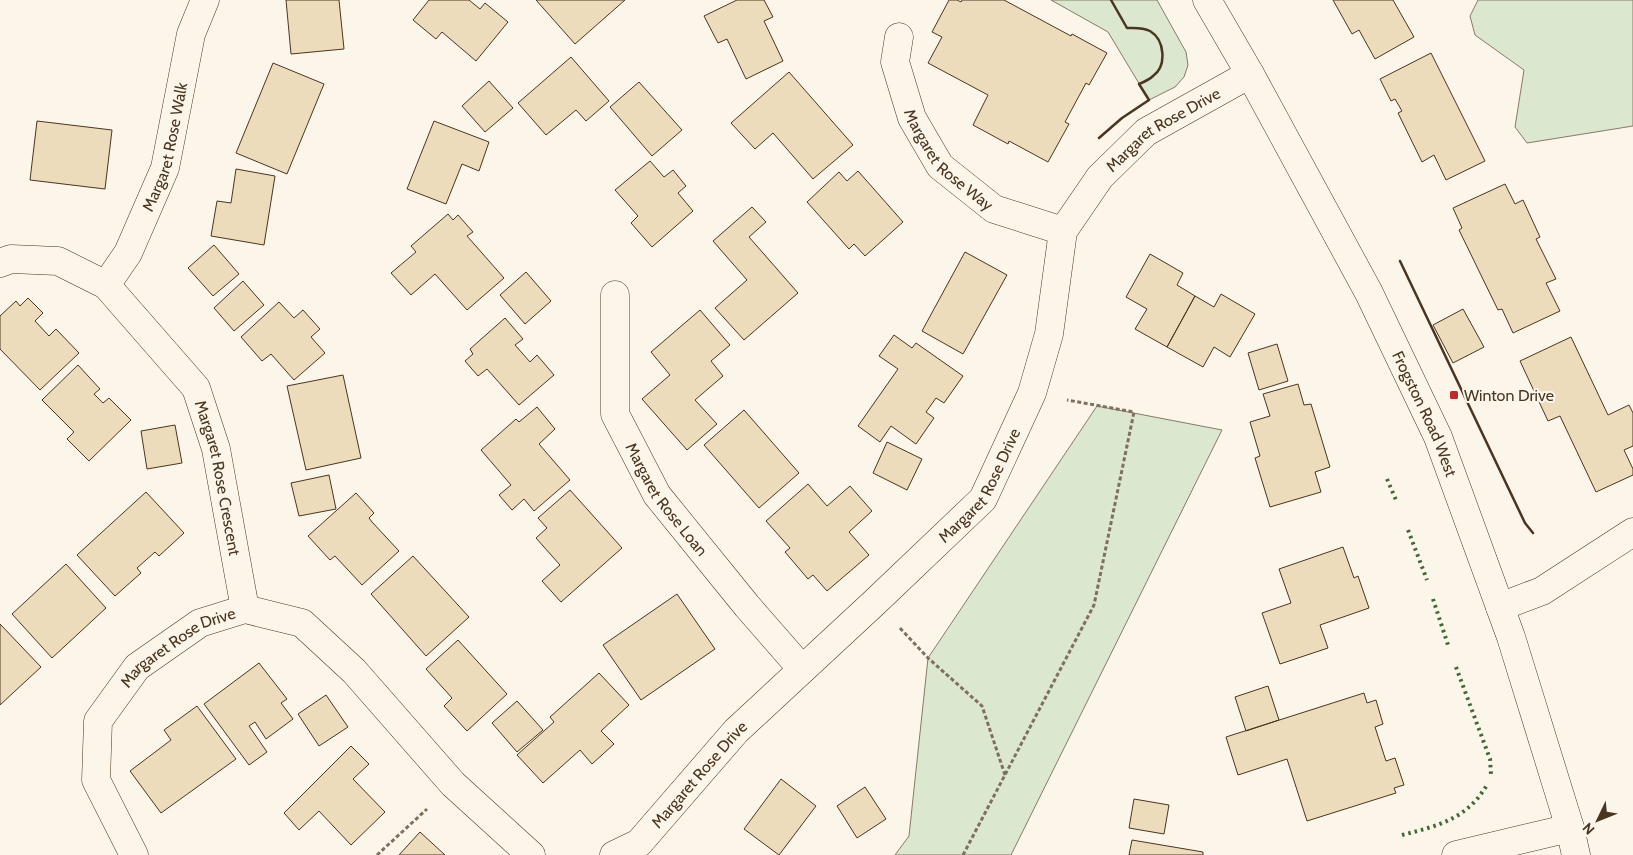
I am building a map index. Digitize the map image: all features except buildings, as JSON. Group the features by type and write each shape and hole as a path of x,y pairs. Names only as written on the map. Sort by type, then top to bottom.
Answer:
{"street":[{"name":"Margaret Rose Walk","path":"106,285 128,253 165,168 191,34 205,0"},
{"name":"Frogston Road West","path":"1207,0 1250,74 1369,293 1438,437 1500,607 1527,688 1570,828 1576,855"},
{"name":"Margaret Rose Way","path":"898,36 895,62 912,118 940,166 994,209 1063,231"},
{"name":"Margaret Rose Drive","path":"614,855 639,843 736,731 983,499 1032,393 1049,334 1063,231 1100,177 1146,132 1250,74"},
{"name":"Margaret Rose Crescent","path":"0,263 11,259 58,262 106,285 196,388 216,450 245,608"},
{"name":"Margaret Rose Loan","path":"615,295 615,414 657,495 746,606 802,668"},
{"path":"1500,607 1542,590 1633,532"},
{"name":"Margaret Rose Drive","path":"134,855 96,780 98,721 137,667 200,623 245,608 302,623 354,671 453,784 531,855"},
{"path":"1456,855 1570,828"}],"path":[{"path":"963,855 1094,606 1134,412 1032,393"},
{"path":"875,602 928,658 982,706 1005,776"},
{"path":"377,855 453,784"}],"green space":[{"path":"1051,0 1157,0 1186,52 1188,65 1184,77 1175,87 1149,100 1108,32"},
{"path":"1478,0 1633,0 1633,126 1527,143 1515,127 1524,70 1475,35 1470,16"},
{"path":"1097,406 1222,430 1011,855 895,855 909,836 928,658"}],"hedge":[{"path":"1387,479 1396,500"},
{"path":"1408,530 1427,580"},
{"path":"1433,599 1448,645"},
{"path":"1456,667 1490,759 1491,774"},
{"path":"1402,835 1442,823 1460,814 1476,800 1488,784"}],"wall":[{"path":"1099,138 1122,118 1149,100 1139,84 1150,79 1158,72 1162,60 1161,47 1155,35 1144,29 1127,28 1111,0"},
{"path":"1400,261 1525,523 1533,533"}],"place":[{"name":"Winton Drive","path":"1454,395"}]}
